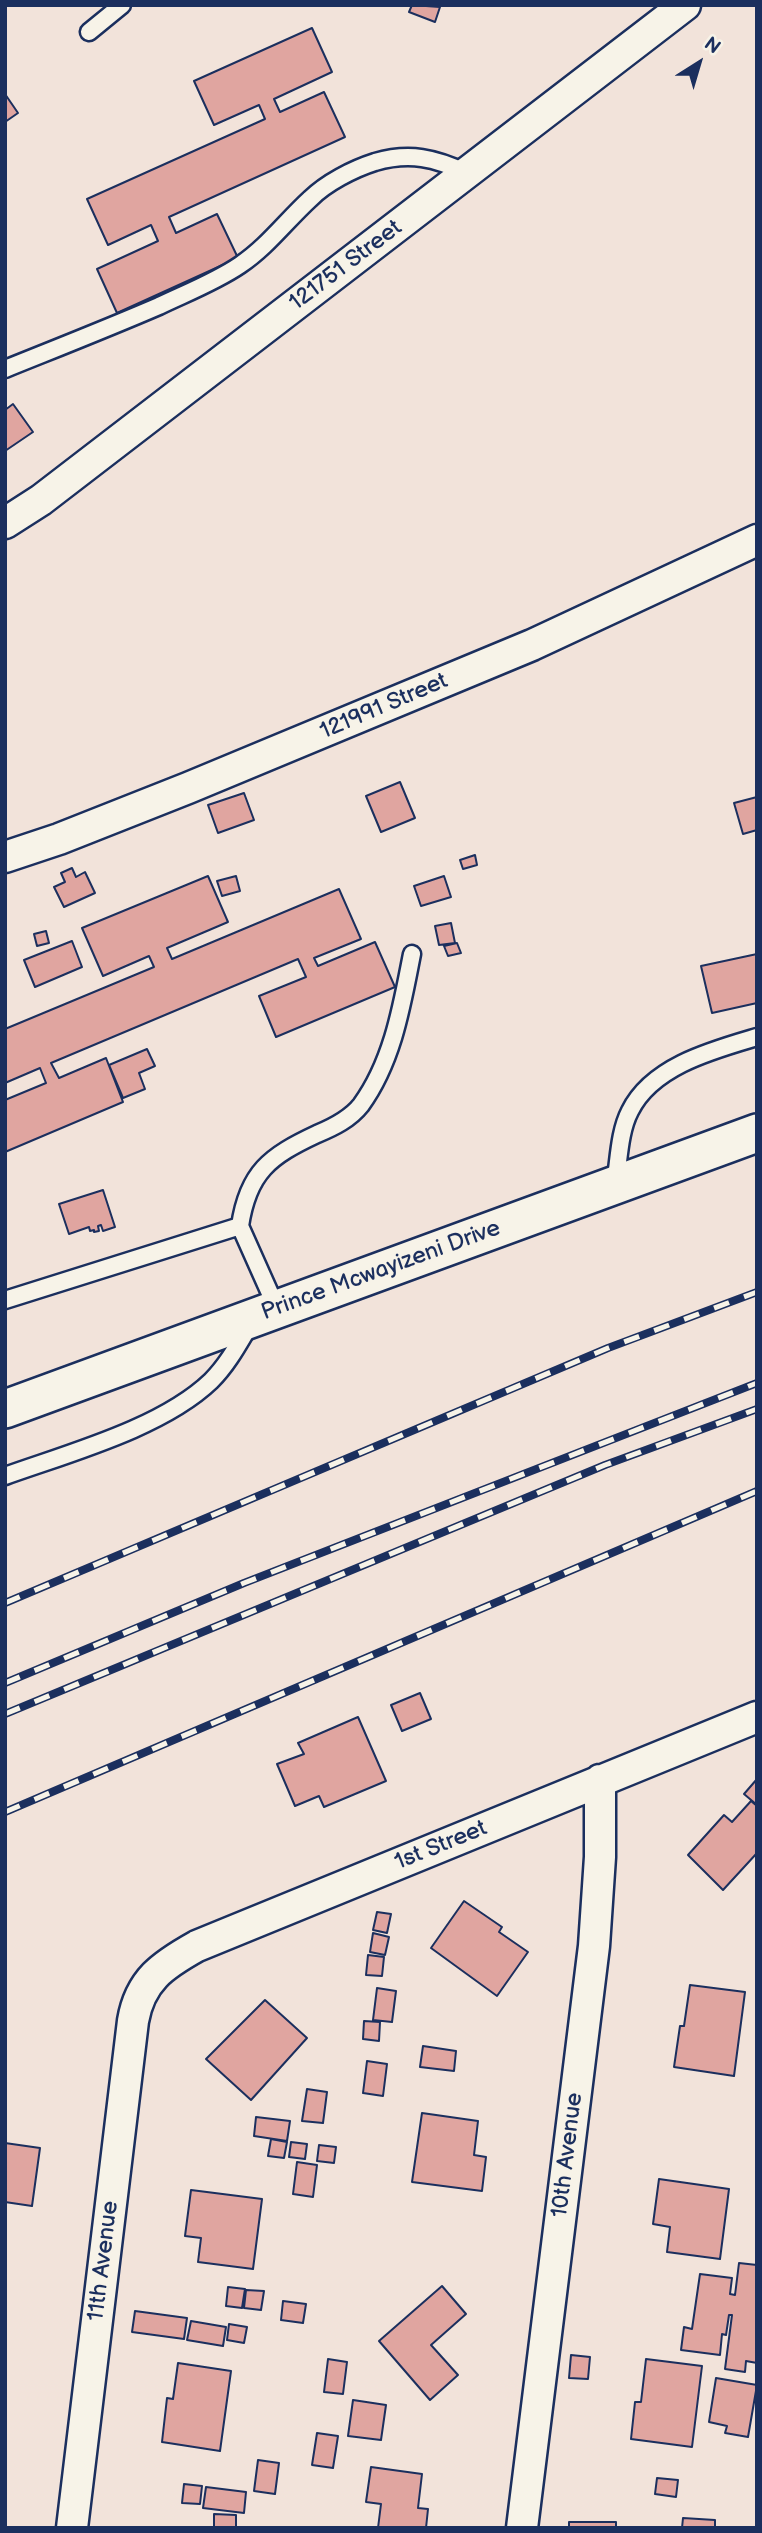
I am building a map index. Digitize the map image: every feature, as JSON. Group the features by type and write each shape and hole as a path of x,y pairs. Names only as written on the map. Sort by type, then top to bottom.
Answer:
{"street":[{"name":"121751 Street","path":"5,523 41,500 685,5"},
{"name":"121991 Street","path":"5,857 59,839 188,788 532,645 757,540"},
{"name":"Prince Mcwayizeni Drive","path":"5,1409 757,1133"},
{"name":"1st Street","path":"140,1995 148,1980 159,1970 197,1946 757,1717"},
{"name":"10th Avenue","path":"522,2528 594,1946 600,1857 600,1780"},
{"name":"11th Avenue","path":"72,2528 133,2021 140,1995"}],"lane":[{"path":"89,32 122,5"},
{"path":"5,369 130,319 239,266 257,252 311,197 374,162 425,157 442,161 467,173"},
{"path":"5,1476 130,1430 176,1406 213,1379 266,1313 240,1226 242,1208 250,1188 258,1172 269,1161 297,1144 335,1127 361,1105 389,1050 401,1015 412,954"},
{"path":"615,1184 624,1126 630,1110 642,1094 667,1072 698,1055 757,1037"},
{"path":"5,1300 240,1226"}],"building":[{"path":"412,5 440,7 435,22 409,12"},
{"path":"312,28 332,72 274,99 280,112 324,92 345,137 169,217 176,233 217,214 238,258 117,313 97,269 158,241 151,225 108,245 87,199 265,119 259,105 214,125 194,81"},
{"path":"5,94 18,113 5,122"},
{"path":"13,404 33,432 5,451 5,410"},
{"path":"400,782 415,818 381,832 366,796"},
{"path":"244,793 254,820 218,833 208,805"},
{"path":"757,797 757,830 743,834 734,803"},
{"path":"475,855 477,865 463,869 460,860"},
{"path":"72,868 76,877 85,872 95,893 64,907 54,887 65,882 61,873"},
{"path":"208,876 228,922 167,948 172,959 339,889 361,939 314,958 318,966 375,942 395,987 276,1037 259,996 306,977 298,959 51,1063 59,1078 106,1058 123,1102 5,1152 5,1100 46,1083 40,1068 5,1083 5,1029 154,967 149,956 103,976 82,928"},
{"path":"236,876 240,891 222,896 217,881"},
{"path":"444,876 451,897 421,906 414,886"},
{"path":"451,923 455,943 439,945 435,926"},
{"path":"46,931 49,943 37,946 34,934"},
{"path":"72,941 82,967 35,987 24,960"},
{"path":"457,943 461,953 448,956 444,946"},
{"path":"757,954 757,1003 712,1013 701,966"},
{"path":"147,1049 155,1066 139,1073 145,1089 123,1098 109,1065"},
{"path":"103,1190 115,1227 103,1231 101,1225 98,1226 99,1231 90,1231 89,1227 69,1234 59,1204"},
{"path":"420,1693 431,1719 402,1731 391,1705"},
{"path":"358,1717 386,1781 324,1807 319,1796 295,1806 277,1764 304,1754 298,1743"},
{"path":"757,1779 757,1805 744,1794"},
{"path":"751,1801 757,1806 757,1853 723,1890 688,1855 724,1815 732,1822"},
{"path":"464,1901 502,1927 499,1932 528,1952 497,1996 431,1948"},
{"path":"377,1912 391,1914 387,1933 373,1930"},
{"path":"373,1933 389,1937 385,1955 370,1952"},
{"path":"368,1955 384,1957 382,1976 366,1975"},
{"path":"690,1985 745,1992 734,2076 674,2067"},
{"path":"377,1988 396,1991 392,2022 373,2020"},
{"path":"265,2000 307,2038 251,2100 206,2059"},
{"path":"364,2021 380,2022 379,2041 363,2039"},
{"path":"423,2046 456,2051 454,2071 420,2067"},
{"path":"367,2061 387,2064 383,2096 363,2093"},
{"path":"307,2089 327,2092 323,2123 302,2121"},
{"path":"422,2113 478,2121 474,2155 486,2157 482,2191 412,2182"},
{"path":"256,2117 290,2121 287,2141 254,2136"},
{"path":"271,2139 287,2142 284,2158 268,2156"},
{"path":"291,2142 307,2144 305,2159 289,2157"},
{"path":"5,2143 40,2148 32,2206 5,2202"},
{"path":"319,2145 336,2147 334,2163 317,2161"},
{"path":"297,2162 317,2165 313,2197 293,2194"},
{"path":"659,2179 729,2189 720,2259 667,2252 670,2227 653,2224"},
{"path":"191,2190 262,2199 253,2269 198,2262 201,2238 185,2236"},
{"path":"739,2263 757,2265 757,2363 746,2361 745,2372 725,2369 732,2315 729,2315 726,2335 722,2334 720,2355 681,2350 684,2327 692,2329 700,2274 732,2278 730,2294 735,2295"},
{"path":"442,2286 466,2314 431,2345 458,2375 430,2400 379,2341"},
{"path":"228,2287 245,2289 242,2308 226,2306"},
{"path":"246,2290 264,2291 261,2310 244,2308"},
{"path":"283,2301 306,2304 303,2323 281,2320"},
{"path":"135,2311 187,2318 184,2339 132,2332"},
{"path":"191,2321 226,2327 223,2346 187,2340"},
{"path":"229,2324 247,2327 244,2343 227,2340"},
{"path":"571,2355 590,2357 588,2379 569,2378"},
{"path":"328,2359 347,2362 343,2394 324,2392"},
{"path":"646,2359 702,2366 692,2447 631,2439 635,2402 641,2402"},
{"path":"178,2363 231,2371 220,2451 162,2442 167,2398 173,2399"},
{"path":"716,2378 757,2385 748,2437 725,2433 727,2426 709,2422"},
{"path":"353,2400 386,2405 381,2440 348,2436"},
{"path":"317,2433 338,2436 333,2468 312,2465"},
{"path":"258,2460 279,2463 275,2494 254,2491"},
{"path":"371,2467 422,2474 418,2508 428,2509 426,2528 378,2528 381,2504 366,2502"},
{"path":"657,2478 678,2480 676,2497 655,2494"},
{"path":"184,2484 202,2486 200,2504 182,2503"},
{"path":"206,2487 246,2492 244,2513 203,2508"},
{"path":"214,2514 236,2515 236,2528 214,2528"},
{"path":"683,2518 715,2520 715,2528 682,2528"},
{"path":"569,2522 616,2522 616,2528 569,2528"}],"railway":[{"path":"5,1603 608,1348 757,1292"},
{"path":"5,1683 244,1583 757,1383"},
{"path":"5,1714 605,1465 757,1409"},
{"path":"5,1812 757,1491"}]}
